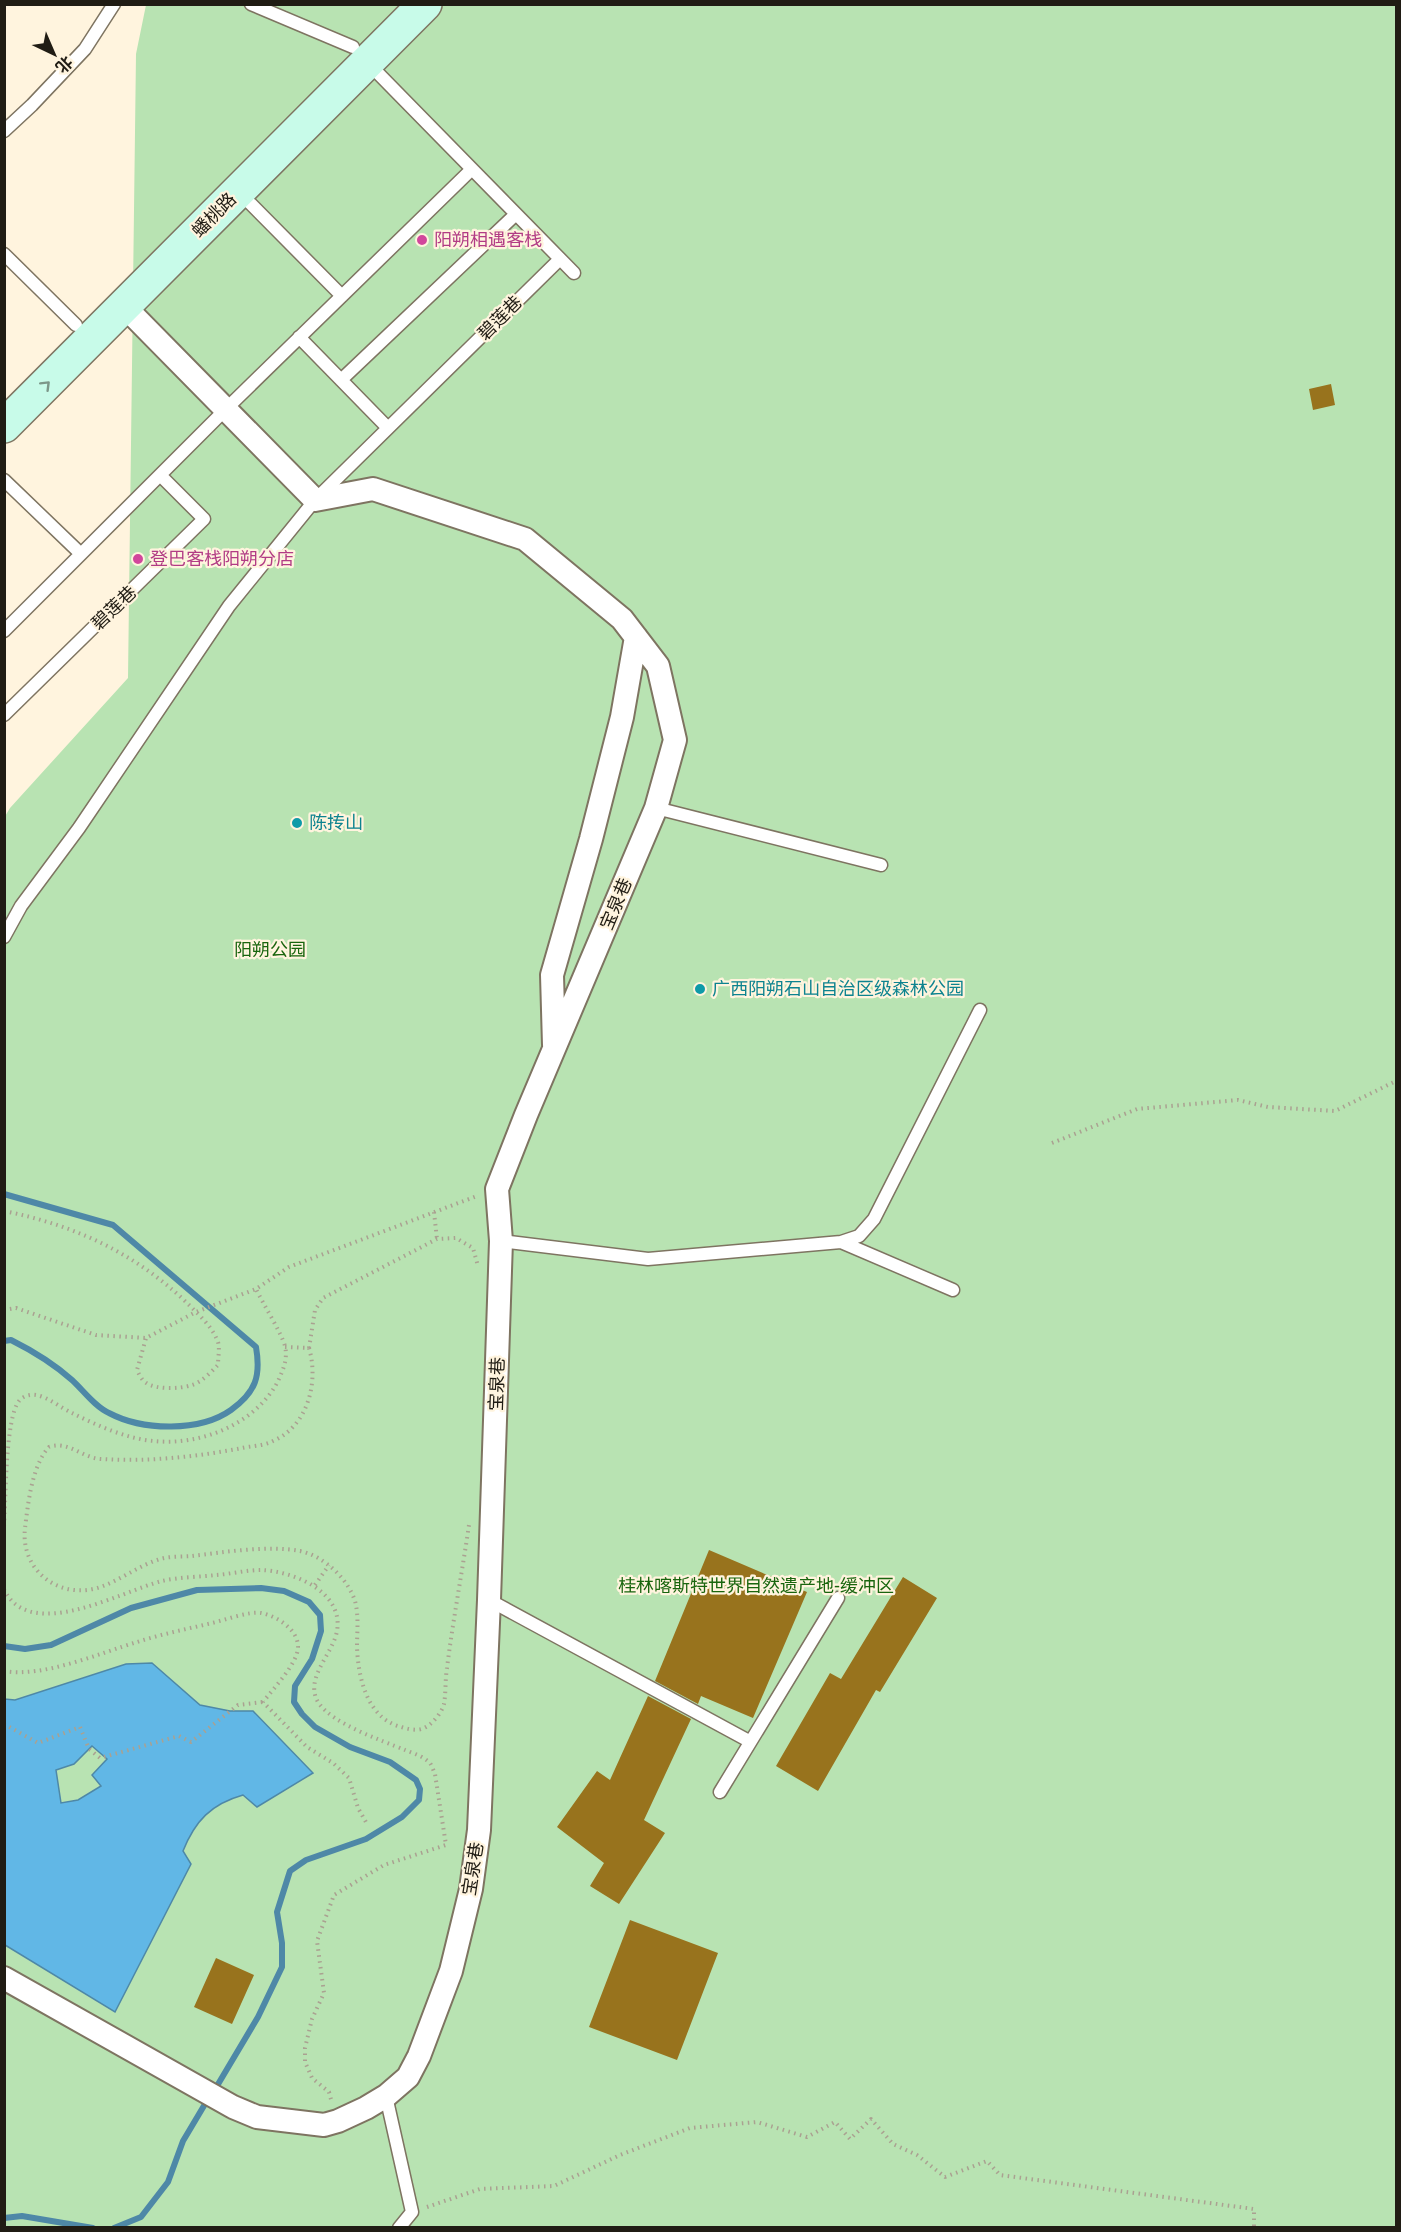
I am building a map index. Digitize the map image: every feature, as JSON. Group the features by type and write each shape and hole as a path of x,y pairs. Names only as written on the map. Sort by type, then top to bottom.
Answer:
{"main road":[{"name":"蟠桃路","path":"4,426 238,192 360,55 397,4"},
{"name":"蟠桃路","path":"4,395 360,55 425,4"}],"street":[{"path":"124,306 315,500"},
{"name":"宝泉巷","path":"315,500 373,489 525,539 622,619 658,666 675,740 656,808 497,1189 501,1240 480,1807 471,1889 451,1971 419,2056 408,2077 386,2096 366,2108 331,2123"},
{"path":"554,1051 552,975 591,839 622,717 636,637"},
{"path":"4,1978 233,2107 257,2117 331,2123"}],"lane":[{"path":"4,131 85,49 114,4"},
{"path":"251,4 360,55 574,273"},
{"path":"4,631 225,410 472,169"},
{"path":"238,192 342,296"},
{"path":"341,380 516,214"},
{"path":"4,254 76,325"},
{"name":"碧莲巷","path":"4,937 21,906 79,828 229,606 315,500 560,259"},
{"path":"299,337 388,428"},
{"name":"碧莲巷","path":"4,715 204,519 160,475"},
{"path":"4,480 81,554"},
{"path":"656,808 881,865"},
{"path":"501,1240 648,1259 841,1242 859,1236 874,1219 980,1010"},
{"path":"841,1242 953,1290"},
{"path":"720,1792 838,1598"},
{"path":"489,1600 749,1741"},
{"path":"386,2096 412,2212 399,2228"}],"path":[{"path":"1052,1143 1137,1109 1238,1100 1268,1107 1335,1111 1396,1081"},
{"path":"4,1309 16,1308 96,1335 146,1338 196,1312 256,1289 289,1267 497,1189"},
{"path":"4,1211 45,1222 105,1244 143,1265 158,1276 213,1331 219,1345 218,1365 207,1376 192,1385 171,1388 151,1385 143,1381 136,1370 146,1338"},
{"path":"434,1212 437,1239"},
{"path":"470,1518 447,1669 444,1707 423,1729 402,1727 379,1717 367,1697 359,1672 355,1600 341,1577 329,1565 314,1556 300,1551 266,1550 161,1559 101,1587 81,1590 57,1584 37,1572 28,1559 24,1541 28,1500 41,1460 50,1447 64,1445 81,1455 99,1459 213,1454 272,1442 287,1432 301,1417 307,1406 313,1375 313,1360 309,1348 315,1310 322,1298 437,1239 456,1238 473,1248 480,1269"},
{"path":"4,1527 11,1425 19,1400 28,1395 38,1395 128,1436 153,1441 176,1441 200,1437 240,1421 266,1401 285,1366 285,1347 256,1289"},
{"path":"285,1347 309,1348"},
{"path":"315,1585 329,1565"},
{"path":"4,1589 20,1607 42,1615 67,1611 163,1581 262,1570 288,1575 315,1585 330,1601 336,1614 338,1629 314,1689 318,1702 336,1718 355,1729 420,1756 430,1763 435,1774 446,1845 384,1865 334,1895 317,1941 324,1993 312,2019 305,2048 305,2062 312,2078 329,2092 331,2123"},
{"path":"4,1671 16,1673 50,1667 113,1652 136,1642 260,1613 289,1627 296,1639 298,1649 293,1662 263,1702 238,1705 191,1742 179,1736 100,1758 89,1749 80,1727 38,1743 4,1724"},
{"path":"263,1702 307,1747 333,1763 349,1778 358,1808 367,1824"},
{"path":"412,2212 480,2189 554,2186 620,2155 690,2128 757,2122 807,2136 835,2122 850,2139 871,2119 893,2144 917,2155 945,2177 987,2161 1000,2175 1254,2209 1254,2228"}],"green space":[{"name":"桂林喀斯特世界自然遗产地-缓冲区","path":"146,5 1396,5 1396,2227 5,2227 4,818 10,808 128,678 136,54"}],"water":[{"path":"152,1663 200,1705 230,1711 253,1711 313,1773 257,1807 243,1795 222,1803 199,1822 183,1851 191,1864 115,2012 5,1945 5,1699 15,1700 126,1664","holes":["92,1746 107,1759 92,1775 101,1786 78,1800 61,1803 56,1770 74,1764"]}],"building":[{"path":"1331,384 1335,405 1313,410 1309,389"},
{"path":"709,1550 807,1592 753,1718 701,1696 698,1704 655,1681"},
{"path":"903,1577 937,1598 880,1692 876,1690 818,1791 776,1766 830,1673 841,1679"},
{"path":"648,1696 691,1719 644,1820 665,1833 619,1904 590,1886 604,1863 557,1827 597,1771 610,1780"},
{"path":"630,1920 718,1953 677,2060 589,2027"},
{"path":"216,1958 254,1975 232,2024 194,2007"}],"waterway":[{"path":"4,1194 113,1225 256,1347 258,1367 251,1390 231,1410 204,1422 154,1426 123,1419 104,1410 51,1363 11,1340 4,1341"},
{"path":"4,1646 25,1649 51,1645 131,1608 197,1590 261,1588 284,1591 309,1602 320,1615 321,1631 312,1659 295,1686 294,1702 302,1714 315,1727 350,1747 390,1762 416,1780 420,1789 419,1800 402,1817 366,1839 306,1860 290,1871 277,1912 282,1943 282,1967 258,2017 214,2091"},
{"path":"114,2228 141,2217 168,2182 183,2141 208,2099"},
{"path":"4,2218 22,2216 93,2228"}],"place":[{"name":"阳朔相遇客栈","path":"422,240"},
{"name":"登巴客栈阳朔分店","path":"138,559"},
{"name":"陈抟山","path":"297,823"},
{"name":"广西阳朔石山自治区级森林公园","path":"700,989"}],"park label":[{"name":"阳朔公园","path":"270,950"}]}
